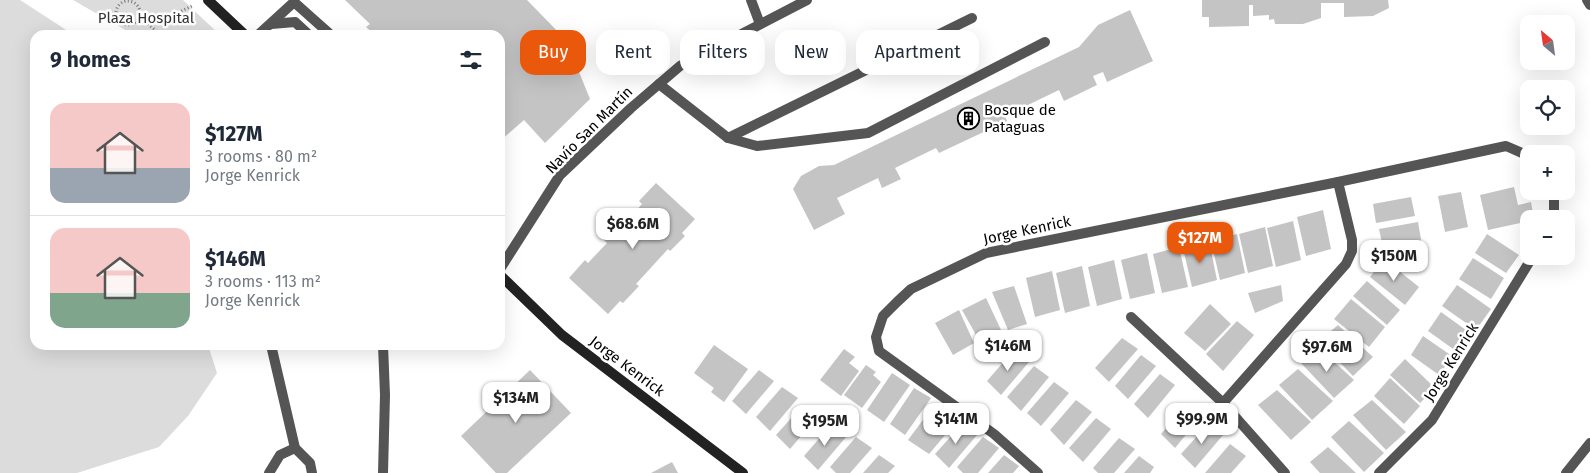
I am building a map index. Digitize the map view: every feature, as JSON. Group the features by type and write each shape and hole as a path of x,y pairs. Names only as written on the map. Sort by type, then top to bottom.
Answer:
{"main road":[{"path":"203,2 239,30"},
{"name":"Jorge Kenrick","path":"505,280 562,335 743,473"}],"street":[{"path":"750,0 760,24"},
{"name":"Navío San Martín","path":"505,261 560,175 631,108 680,66 807,0"},
{"path":"1587,0 1590,5"},
{"path":"264,30 294,2 325,30"},
{"path":"728,138 972,18"},
{"path":"271,24 294,22 303,30"},
{"path":"659,84 728,138 757,146 868,133 1045,42"},
{"name":"Jorge Kenrick","path":"1038,473 994,434 879,351 876,336 883,316 911,289 986,253 1506,146 1520,152"},
{"path":"1223,403 1346,264 1352,251 1352,240 1338,182"},
{"name":"Jorge Kenrick","path":"1379,473 1432,420 1527,265"},
{"path":"1131,316 1223,403 1285,473"},
{"path":"272,350 295,448 310,464 312,473"},
{"path":"382,473 385,395 384,350"},
{"path":"1566,473 1590,443"},
{"path":"269,473 280,455 295,448"}],"path":[{"path":"124,1 134,2 140,8 140,16 136,22 129,25 118,20 116,12 118,6 124,1"},
{"path":"140,16 175,14 203,2"},
{"path":"140,16 155,30"}],"green space":[{"path":"0,0 20,0 66,30 30,30 30,350 210,350 217,373 188,416 159,447 77,473 0,473"},
{"name":"Plaza Hospital","path":"73,0 183,0 215,30 125,30"}],"building":[{"path":"345,0 527,0 556,30 520,30 520,75 580,75 590,99 545,143 524,120 505,137 505,30 369,30 366,27 370,24"},
{"path":"1202,0 1388,0 1389,8 1373,16 1344,17 1344,3 1321,3 1321,18 1303,24 1275,24 1274,19 1269,20 1269,15 1253,16 1253,5 1249,5 1249,26 1209,27 1209,17 1202,17"},
{"name":"Bosque de Pataguas","path":"1130,10 1153,61 1107,82 1103,72 1093,76 1097,85 1064,101 1059,90 1005,116 1007,121 939,153 936,148 895,168 901,179 882,188 878,178 837,198 845,214 814,230 793,189 801,176 819,166 834,165 1079,47 1098,25"},
{"path":"656,183 695,219 682,233 685,236 670,251 668,249 636,284 639,286 623,303 620,301 608,314 569,278 585,260 588,263 607,243 604,240 620,222 623,225 642,204 639,201"},
{"path":"1514,187 1518,205 1531,202 1532,210 1520,210 1520,223 1488,230 1480,195"},
{"path":"1461,192 1468,227 1445,232 1438,196"},
{"path":"1411,197 1415,216 1376,223 1373,204"},
{"path":"1323,210 1331,249 1306,256 1297,217"},
{"path":"1293,221 1301,260 1276,267 1267,228"},
{"path":"1418,222 1422,245 1384,252 1379,229"},
{"path":"1265,227 1273,266 1248,273 1239,234"},
{"path":"1237,234 1245,273 1220,280 1211,241"},
{"path":"1487,234 1519,255 1506,273 1475,253"},
{"path":"1209,241 1217,280 1192,287 1183,248"},
{"path":"1179,247 1188,287 1162,293 1153,254"},
{"path":"1147,253 1155,293 1130,299 1121,260"},
{"path":"1473,258 1504,278 1491,299 1459,279"},
{"path":"1384,259 1419,287 1405,305 1370,277"},
{"path":"1114,260 1122,299 1097,306 1088,267"},
{"path":"1082,266 1090,306 1065,313 1056,273"},
{"path":"1052,271 1060,310 1035,317 1026,278"},
{"path":"1367,281 1400,310 1387,325 1353,296"},
{"path":"1281,285 1283,301 1255,313 1248,293"},
{"path":"1457,285 1491,309 1476,330 1442,306"},
{"path":"1014,286 1027,324 1008,330 992,292"},
{"path":"986,298 1001,330 980,342 962,310"},
{"path":"1351,299 1385,327 1369,347 1334,319"},
{"path":"1210,304 1231,324 1205,351 1184,333"},
{"path":"959,310 974,343 953,355 935,323"},
{"path":"1441,312 1470,333 1456,351 1428,331"},
{"path":"1237,321 1254,335 1223,371 1206,354"},
{"path":"1338,325 1373,357 1353,376 1319,341"},
{"path":"1423,336 1452,356 1439,375 1411,355"},
{"path":"1122,338 1138,349 1109,382 1095,368"},
{"path":"714,345 748,369 724,402 711,392 714,388 694,373"},
{"path":"1319,348 1354,380 1334,398 1301,363"},
{"path":"844,349 855,357 849,363 859,371 841,396 820,380"},
{"path":"1013,351 1029,362 1001,395 987,381"},
{"path":"1141,355 1156,366 1128,399 1115,386"},
{"path":"1405,359 1435,388 1420,403 1390,375"},
{"path":"866,365 876,372 873,375 881,382 862,408 844,395"},
{"path":"1034,366 1049,377 1021,411 1007,397"},
{"path":"1298,369 1333,401 1312,420 1279,385"},
{"path":"530,370 571,413 507,473 496,473 461,436"},
{"path":"759,370 774,381 746,414 732,401"},
{"path":"892,373 910,385 884,422 867,410"},
{"path":"1160,374 1175,385 1148,418 1134,404"},
{"path":"1390,378 1420,406 1404,424 1374,396"},
{"path":"1054,382 1069,393 1041,426 1027,413"},
{"path":"782,387 798,398 770,431 756,417"},
{"path":"914,388 931,398 905,435 890,424"},
{"path":"1277,390 1311,422 1291,440 1258,405"},
{"path":"1076,400 1092,412 1064,445 1050,430"},
{"path":"1372,400 1406,432 1386,450 1353,415"},
{"path":"1187,404 1203,414 1175,448 1161,434"},
{"path":"803,405 818,416 790,449 776,435"},
{"path":"934,405 957,421 929,454 908,440"},
{"path":"1096,418 1111,429 1083,462 1069,448"},
{"path":"1349,421 1384,453 1364,472 1331,437"},
{"path":"962,424 977,435 949,468 935,454"},
{"path":"1208,424 1223,435 1195,468 1181,454"},
{"path":"830,426 846,437 818,470 804,456"},
{"path":"856,437 872,448 850,473 836,473 830,467"},
{"path":"983,437 999,448 978,473 963,473 957,467"},
{"path":"1119,438 1135,449 1114,473 1098,473 1093,468"},
{"path":"1230,444 1246,456 1231,473 1205,473"},
{"path":"1328,447 1356,473 1320,473 1310,462"},
{"path":"879,455 895,466 888,473 863,473"},
{"path":"1004,455 1019,466 1013,473 988,473"},
{"path":"1139,456 1154,467 1150,473 1124,473"},
{"path":"672,462 678,473 651,473"}],"place":[{"name":"Bosque de Pataguas","path":"968,119"}]}
